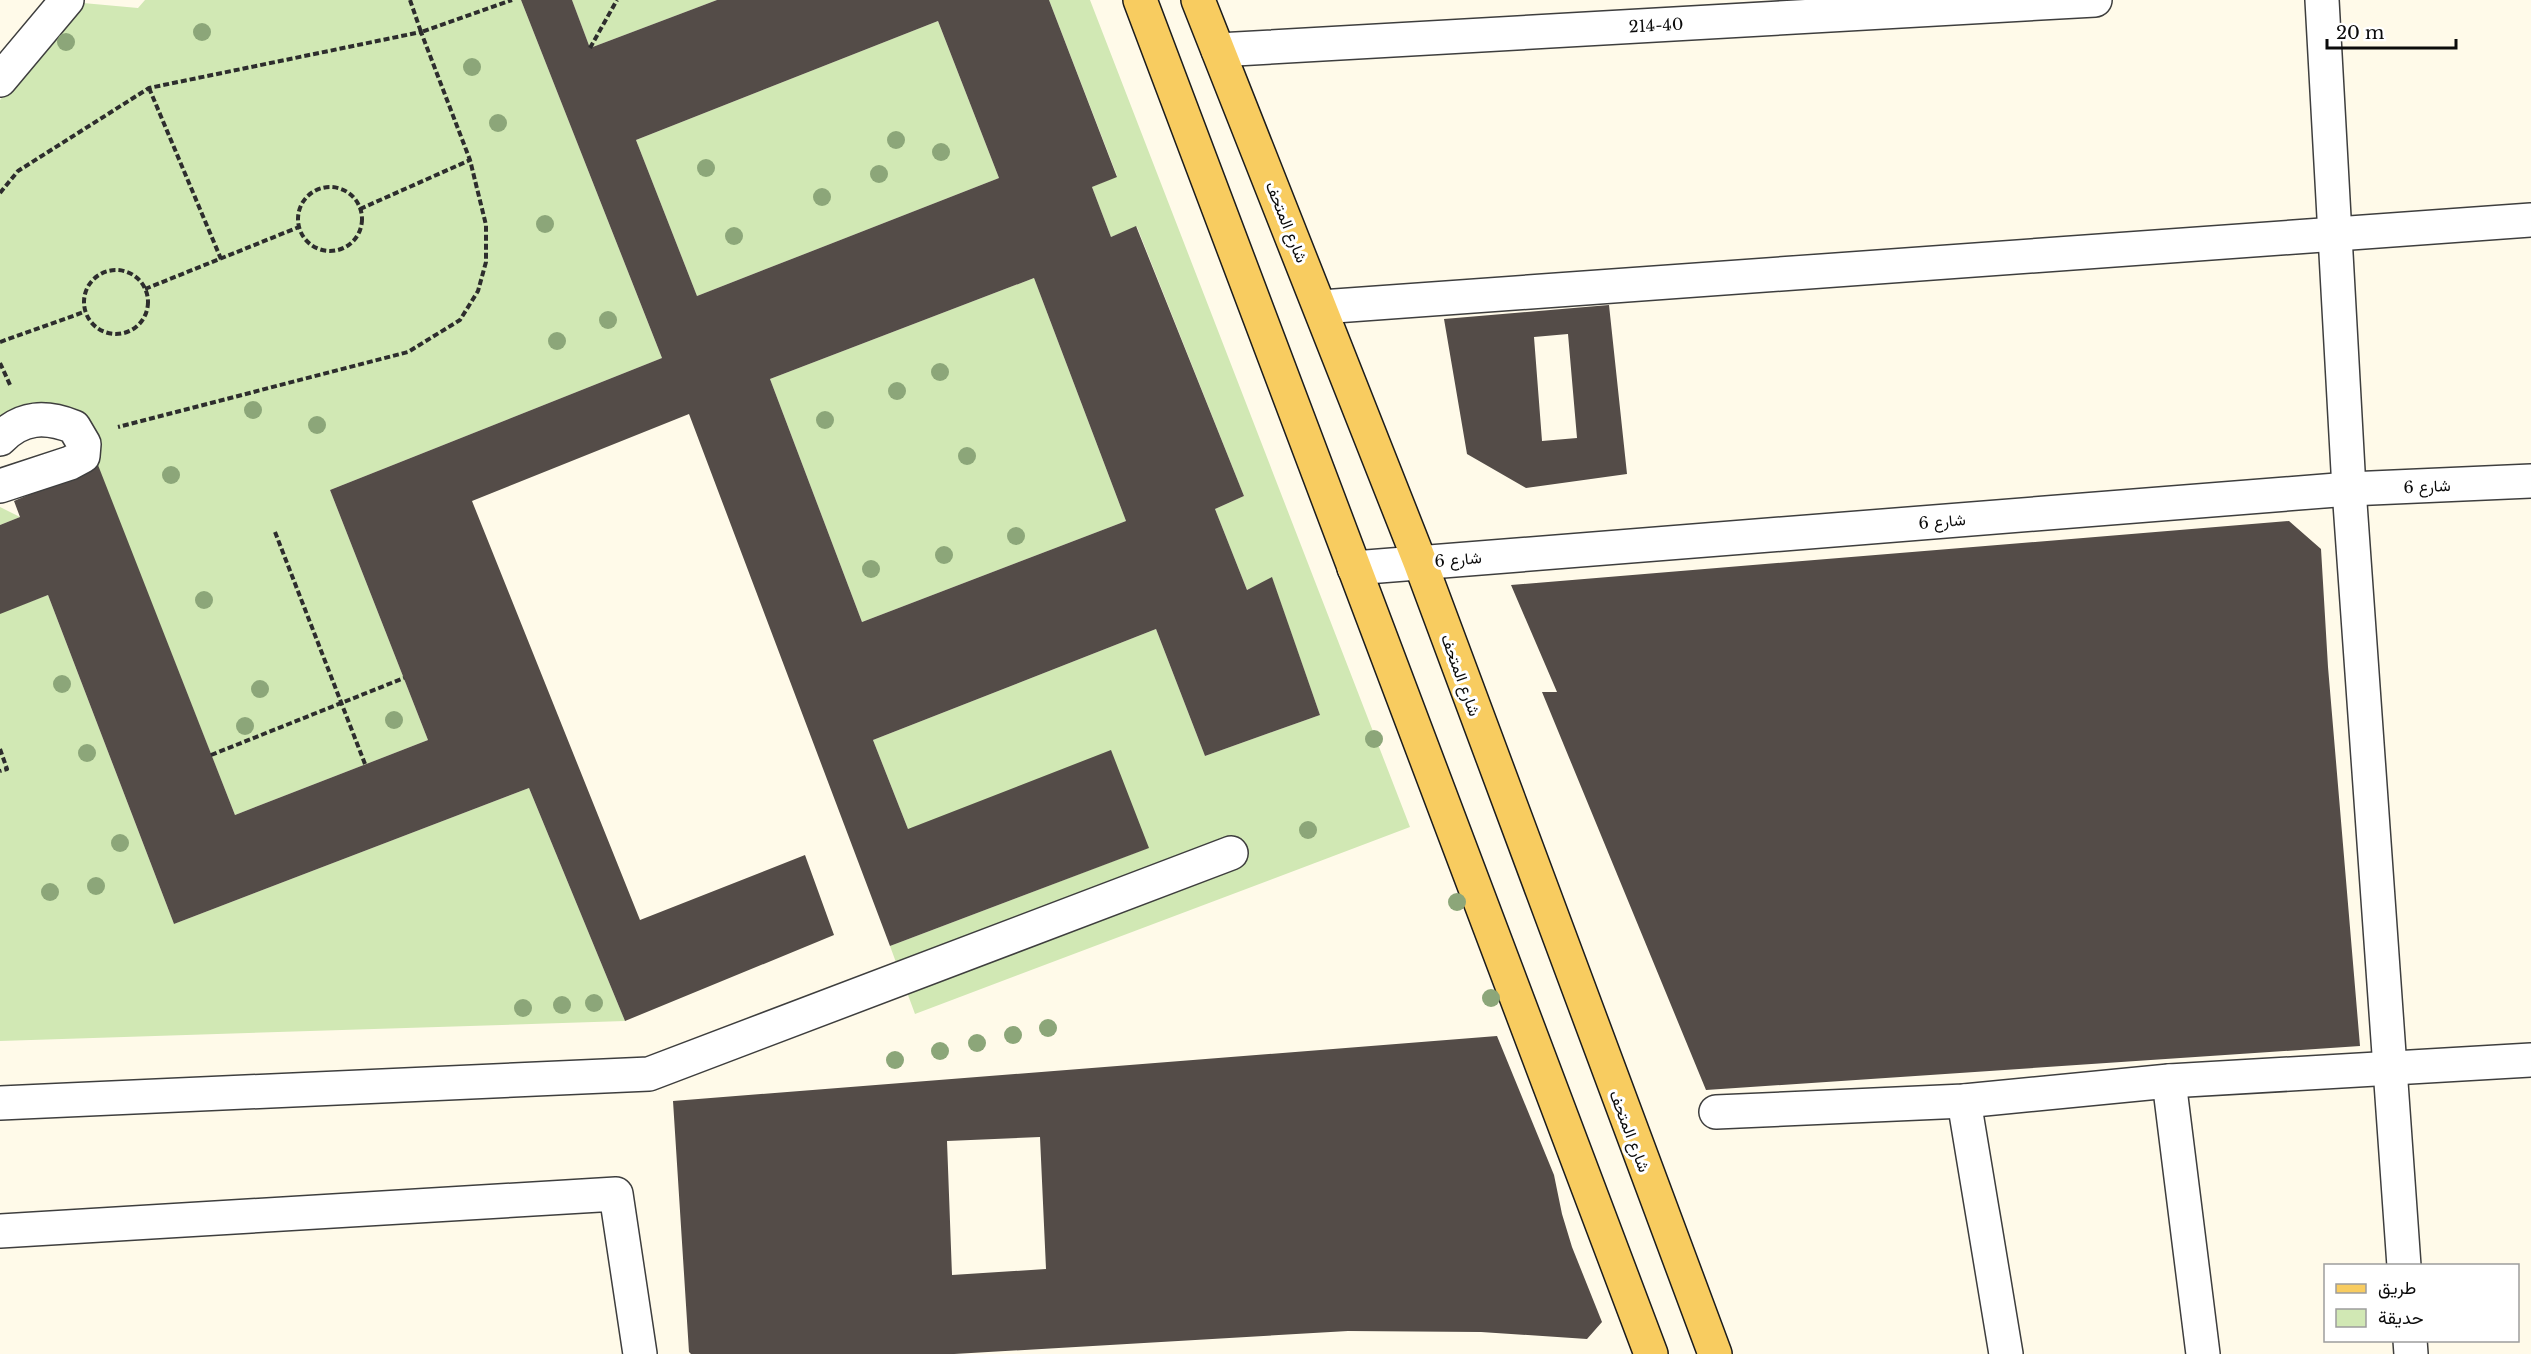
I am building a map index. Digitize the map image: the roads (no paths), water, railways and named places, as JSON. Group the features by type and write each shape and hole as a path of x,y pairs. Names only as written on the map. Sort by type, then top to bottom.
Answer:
{"main road":[{"path":"1140,0 1652,1354"},
{"name":"شارع المتحف","path":"1198,0 1420,562 1715,1354"}],"street":[{"path":"0,80 67,0"},
{"name":"214-40","path":"1218,50 2095,0"},
{"path":"2322,0 2349,489 2404,1264"},
{"path":"1321,307 2531,220"},
{"path":"0,439 21,422 49,419 74,427 84,444 83,456 70,463 0,486"},
{"name":"شارع 6","path":"1354,568 2349,489 2531,481"},
{"path":"0,1103 649,1074 1231,853"},
{"path":"1716,1112 1964,1101 2169,1082 2531,1060"},
{"path":"2169,1082 2203,1354"},
{"path":"1964,1101 2006,1354"},
{"path":"0,1231 616,1194 640,1354"}]}
